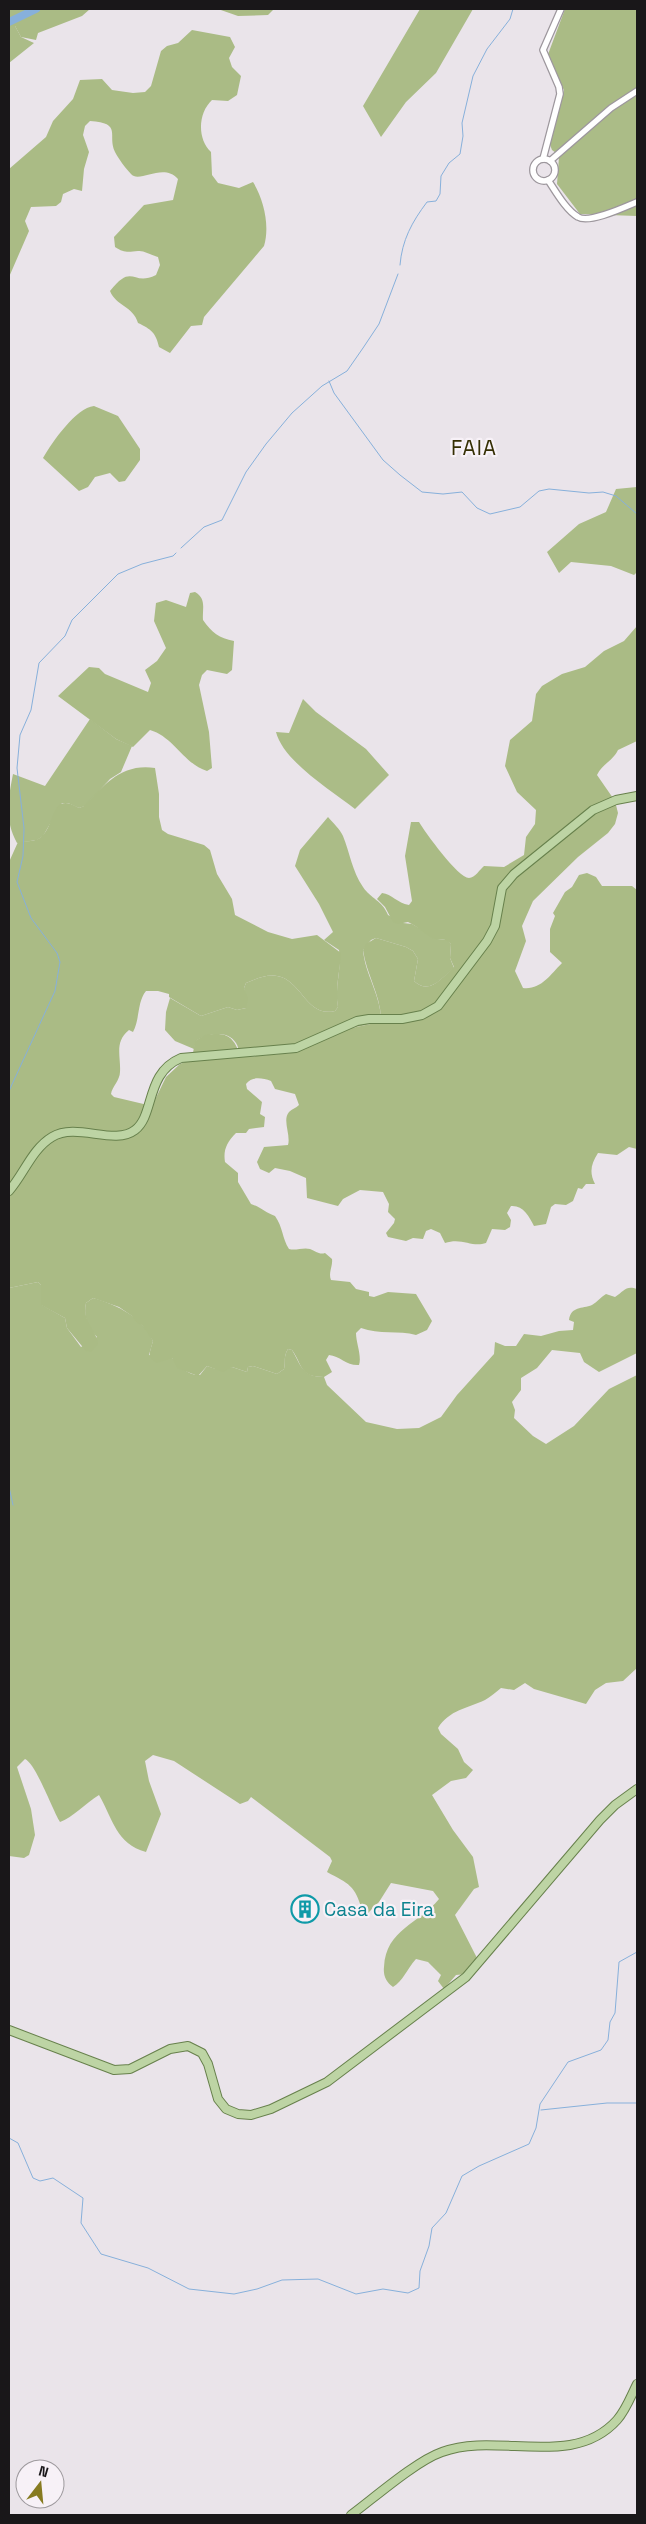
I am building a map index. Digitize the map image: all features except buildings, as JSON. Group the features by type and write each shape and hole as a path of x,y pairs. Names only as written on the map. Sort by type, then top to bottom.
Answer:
{"main road":[{"path":"9,1190 35,1153 53,1137 75,1131 118,1135 134,1131 142,1121 161,1074 166,1067 181,1058 296,1048 357,1021 402,1019 422,1014 438,1006 488,941 494,926 502,888 514,874 593,810 616,800 637,796"},
{"path":"9,2030 114,2070 140,2066 170,2049 188,2046 202,2053 208,2064 218,2099 226,2109 238,2114 251,2115 271,2109 326,2082 466,1977 600,1820 615,1805 637,1789"},
{"path":"351,2515 441,2452 467,2445 557,2446 576,2444 595,2438 618,2420 637,2384"}],"street":[{"path":"543,159 550,162 555,170 554,175 548,180 540,181 533,172 534,165 543,159 560,94 559,87 543,50 561,9"},
{"path":"550,162 612,108 637,91"},
{"path":"548,180 578,218 596,218 637,202"}],"green space":[{"path":"9,9 90,9 82,16 38,33 36,40 21,37 15,26 9,26"},
{"path":"218,9 274,9 268,15 238,16"},
{"path":"420,9 473,9 436,73 406,102 381,137 363,106"},
{"path":"565,9 637,9 637,94 610,111 560,156 552,150 549,142 564,90 547,57"},
{"path":"9,26 15,26 21,37 34,43 9,63"},
{"path":"192,30 230,37 235,47 229,58 232,67 241,76 237,95 228,101 212,100 207,105 202,119 201,133 206,147 211,152 212,175 218,183 239,188 253,182 265,213 266,238 264,246 204,317 202,325 191,326 170,353 159,347 152,332 138,323 136,317 129,309 116,300 110,291 118,282 128,276 148,278 156,275 160,265 158,257 143,251 129,252 121,250 115,247 114,237 144,205 173,200 178,179 172,174 165,172 140,177 131,174 115,152 110,127 107,124 90,121 85,126 83,135 89,152 84,169 82,191 74,189 63,194 61,202 56,206 31,207 25,221 29,231 9,277 9,169 46,137 53,121 73,99 80,80 102,79 112,90 133,93 145,92 151,86 161,51 167,46 178,43"},
{"path":"637,94 637,216 580,214 557,184 559,157 610,111"},
{"path":"94,406 118,416 140,449 140,460 125,481 119,482 110,473 95,477 88,487 79,491 43,458 73,419 87,408"},
{"path":"637,487 637,572 634,575 611,566 571,562 559,573 547,552 579,524 606,512 616,489"},
{"path":"195,592 203,601 203,620 206,625 216,634 234,641 232,670 227,674 207,670 202,675 199,685 209,732 212,768 207,771 192,763 166,738 150,730 133,747 116,739 58,696 89,667 99,668 105,674 148,692 151,683 145,670 157,661 166,648 154,621 156,603 166,600 186,607 190,593"},
{"path":"637,626 637,741 618,750 597,775 615,801 618,813 615,824 608,833 578,857 533,901 522,926 526,941 515,971 523,988 535,987 545,981 562,963 550,952 550,929 555,916 553,913 565,892 572,887 579,875 587,873 596,877 602,886 632,886 637,890 637,1149 629,1147 617,1155 598,1153 592,1168 595,1184 586,1184 582,1189 578,1188 573,1201 566,1205 555,1204 551,1207 546,1224 534,1226 522,1209 511,1206 507,1213 511,1220 510,1227 505,1230 492,1229 486,1243 476,1244 451,1241 445,1243 440,1233 431,1229 426,1231 423,1239 413,1238 406,1241 388,1237 386,1233 395,1219 388,1212 389,1204 383,1192 360,1190 343,1199 338,1206 307,1198 306,1178 290,1171 275,1168 269,1173 260,1169 257,1162 264,1147 288,1145 287,1115 299,1105 295,1094 275,1089 271,1081 257,1078 248,1081 246,1084 247,1089 262,1102 260,1114 265,1117 264,1127 249,1129 246,1133 236,1133 226,1146 225,1162 238,1173 238,1182 251,1204 275,1216 289,1249 310,1249 319,1253 325,1253 332,1259 331,1280 350,1282 356,1289 369,1292 369,1296 374,1297 388,1292 416,1294 432,1321 427,1330 416,1335 361,1328 356,1333 360,1358 359,1365 351,1364 329,1355 326,1360 332,1372 324,1377 310,1375 306,1372 296,1355 292,1350 288,1349 284,1369 277,1374 253,1366 248,1367 247,1372 232,1367 223,1372 207,1366 198,1376 177,1368 172,1358 157,1363 150,1356 153,1341 142,1325 137,1323 132,1316 119,1307 93,1298 86,1303 85,1310 98,1344 91,1352 86,1351 67,1328 65,1318 41,1305 41,1285 38,1282 9,1288 9,862 18,842 39,839 46,832 58,806 63,803 79,808 84,806 107,783 124,772 143,767 155,768 159,794 159,817 162,830 168,834 204,845 210,850 217,874 232,899 235,915 268,932 292,939 317,935 341,953 337,986 338,1007 335,1011 325,1012 317,1009 310,1004 293,984 277,976 262,977 246,983 244,988 248,999 246,1008 237,1010 228,1007 201,1016 169,997 169,994 158,991 146,991 141,1000 133,1032 129,1030 121,1039 119,1050 120,1075 111,1094 114,1097 152,1106 166,1077 180,1064 192,1059 195,1041 205,1035 218,1034 228,1036 235,1043 240,1055 247,1057 291,1053 338,1031 375,1023 381,1018 380,1009 363,950 366,944 376,938 413,951 418,959 414,981 425,987 436,983 454,967 450,958 451,944 449,942 432,938 408,922 398,924 393,922 385,907 377,899 382,893 405,904 409,905 412,901 405,856 411,822 419,822 457,871 469,878 484,866 504,867 524,855 526,837 535,824 536,810 517,792 505,766 510,740 532,721 536,694 542,686 562,674 585,667 604,651 624,641"},
{"path":"303,699 316,712 366,749 389,775 355,809 310,775 288,754 280,743 276,732 289,733"},
{"path":"90,719 116,739 132,746 121,772 110,779 85,806 79,808 68,803 62,803 43,836 37,840 17,843 10,826 8,809 13,774 45,786"},
{"path":"328,817 342,833 356,875 366,891 383,906 388,915 403,923 412,924 438,939 448,940 451,944 450,958 454,968 436,984 425,987 414,981 418,959 413,951 376,938 371,940 363,950 364,959 380,1009 381,1018 375,1023 338,1031 291,1053 247,1057 240,1055 237,1044 222,1034 211,1035 196,1041 194,1049 175,1041 165,1030 166,1012 170,998 201,1016 228,1007 237,1010 246,1008 244,988 246,983 265,976 277,976 293,984 310,1004 317,1009 325,1012 335,1011 338,1007 339,950 324,940 333,932 319,904 295,866 300,850"},
{"path":"38,1282 41,1285 42,1305 65,1318 67,1328 81,1347 97,1337 89,1326 85,1313 86,1303 93,1298 120,1308 143,1325 153,1341 149,1355 172,1358 192,1374 200,1375 207,1366 216,1369 232,1367 247,1372 248,1367 253,1366 277,1374 284,1369 286,1352 288,1349 292,1350 303,1369 311,1375 324,1377 327,1385 366,1422 397,1429 419,1428 441,1417 457,1395 494,1354 495,1342 505,1346 516,1346 524,1334 541,1336 559,1331 573,1330 574,1322 569,1320 570,1315 575,1310 592,1305 606,1294 615,1297 628,1288 637,1289 637,1353 599,1372 584,1362 580,1353 552,1350 537,1368 521,1378 521,1390 512,1402 515,1410 514,1418 533,1436 546,1444 574,1426 609,1389 637,1375 637,1668 623,1681 606,1683 595,1690 586,1704 534,1689 525,1683 514,1690 501,1688 485,1700 453,1713 438,1728 441,1734 458,1749 464,1762 473,1770 466,1778 451,1781 432,1795 453,1830 473,1857 479,1887 474,1889 455,1915 477,1958 467,1974 456,1975 444,1989 438,1981 441,1975 428,1962 416,1959 400,1981 393,1987 387,1981 384,1973 386,1954 397,1935 431,1908 439,1899 433,1891 391,1883 379,1902 368,1913 362,1910 354,1890 341,1879 327,1872 332,1861 330,1857 251,1797 248,1801 240,1804 174,1761 153,1755 145,1761 149,1781 161,1814 146,1852 128,1843 122,1837 99,1795 60,1822 34,1769 25,1759 17,1767 31,1809 35,1835 29,1855 24,1858 9,1856 9,1288"}],"waterway":[{"path":"9,22 36,9"},
{"path":"400,265 405,239 412,224 427,202 436,201 440,194 441,176 449,163 460,154 463,136 462,123 473,76 487,49 510,19 513,9"},
{"path":"181,548 204,527 222,520 246,472 292,413 322,386 347,371 379,324 398,274"},
{"path":"329,381 334,393 383,460 422,492 443,494 462,492 477,508 490,514 520,507 539,491 549,489 589,493 603,492 616,496 637,514"},
{"path":"9,1091 55,991 60,962 57,953 31,918 17,882 23,856 24,828 17,768 20,735 31,710 39,663 65,636 72,620 118,574 142,564 173,556 176,553"},
{"path":"9,1487 13,1505"},
{"path":"9,2138 18,2143 33,2178 40,2181 53,2178 83,2198 81,2223 101,2254 148,2268 189,2289 234,2294 257,2289 282,2280 318,2279 356,2294 383,2289 408,2293 419,2288 420,2271 429,2246 432,2228 446,2213 462,2176 479,2166 529,2144 536,2128 540,2104 568,2062 601,2050 608,2040 610,2022 615,2013 619,1962 637,1952"},
{"path":"541,2110 607,2103 637,2103"}],"place":[{"name":"Casa da Eira","path":"305,1909"}],"district":[{"name":"FAIA","path":"474,447"}]}
